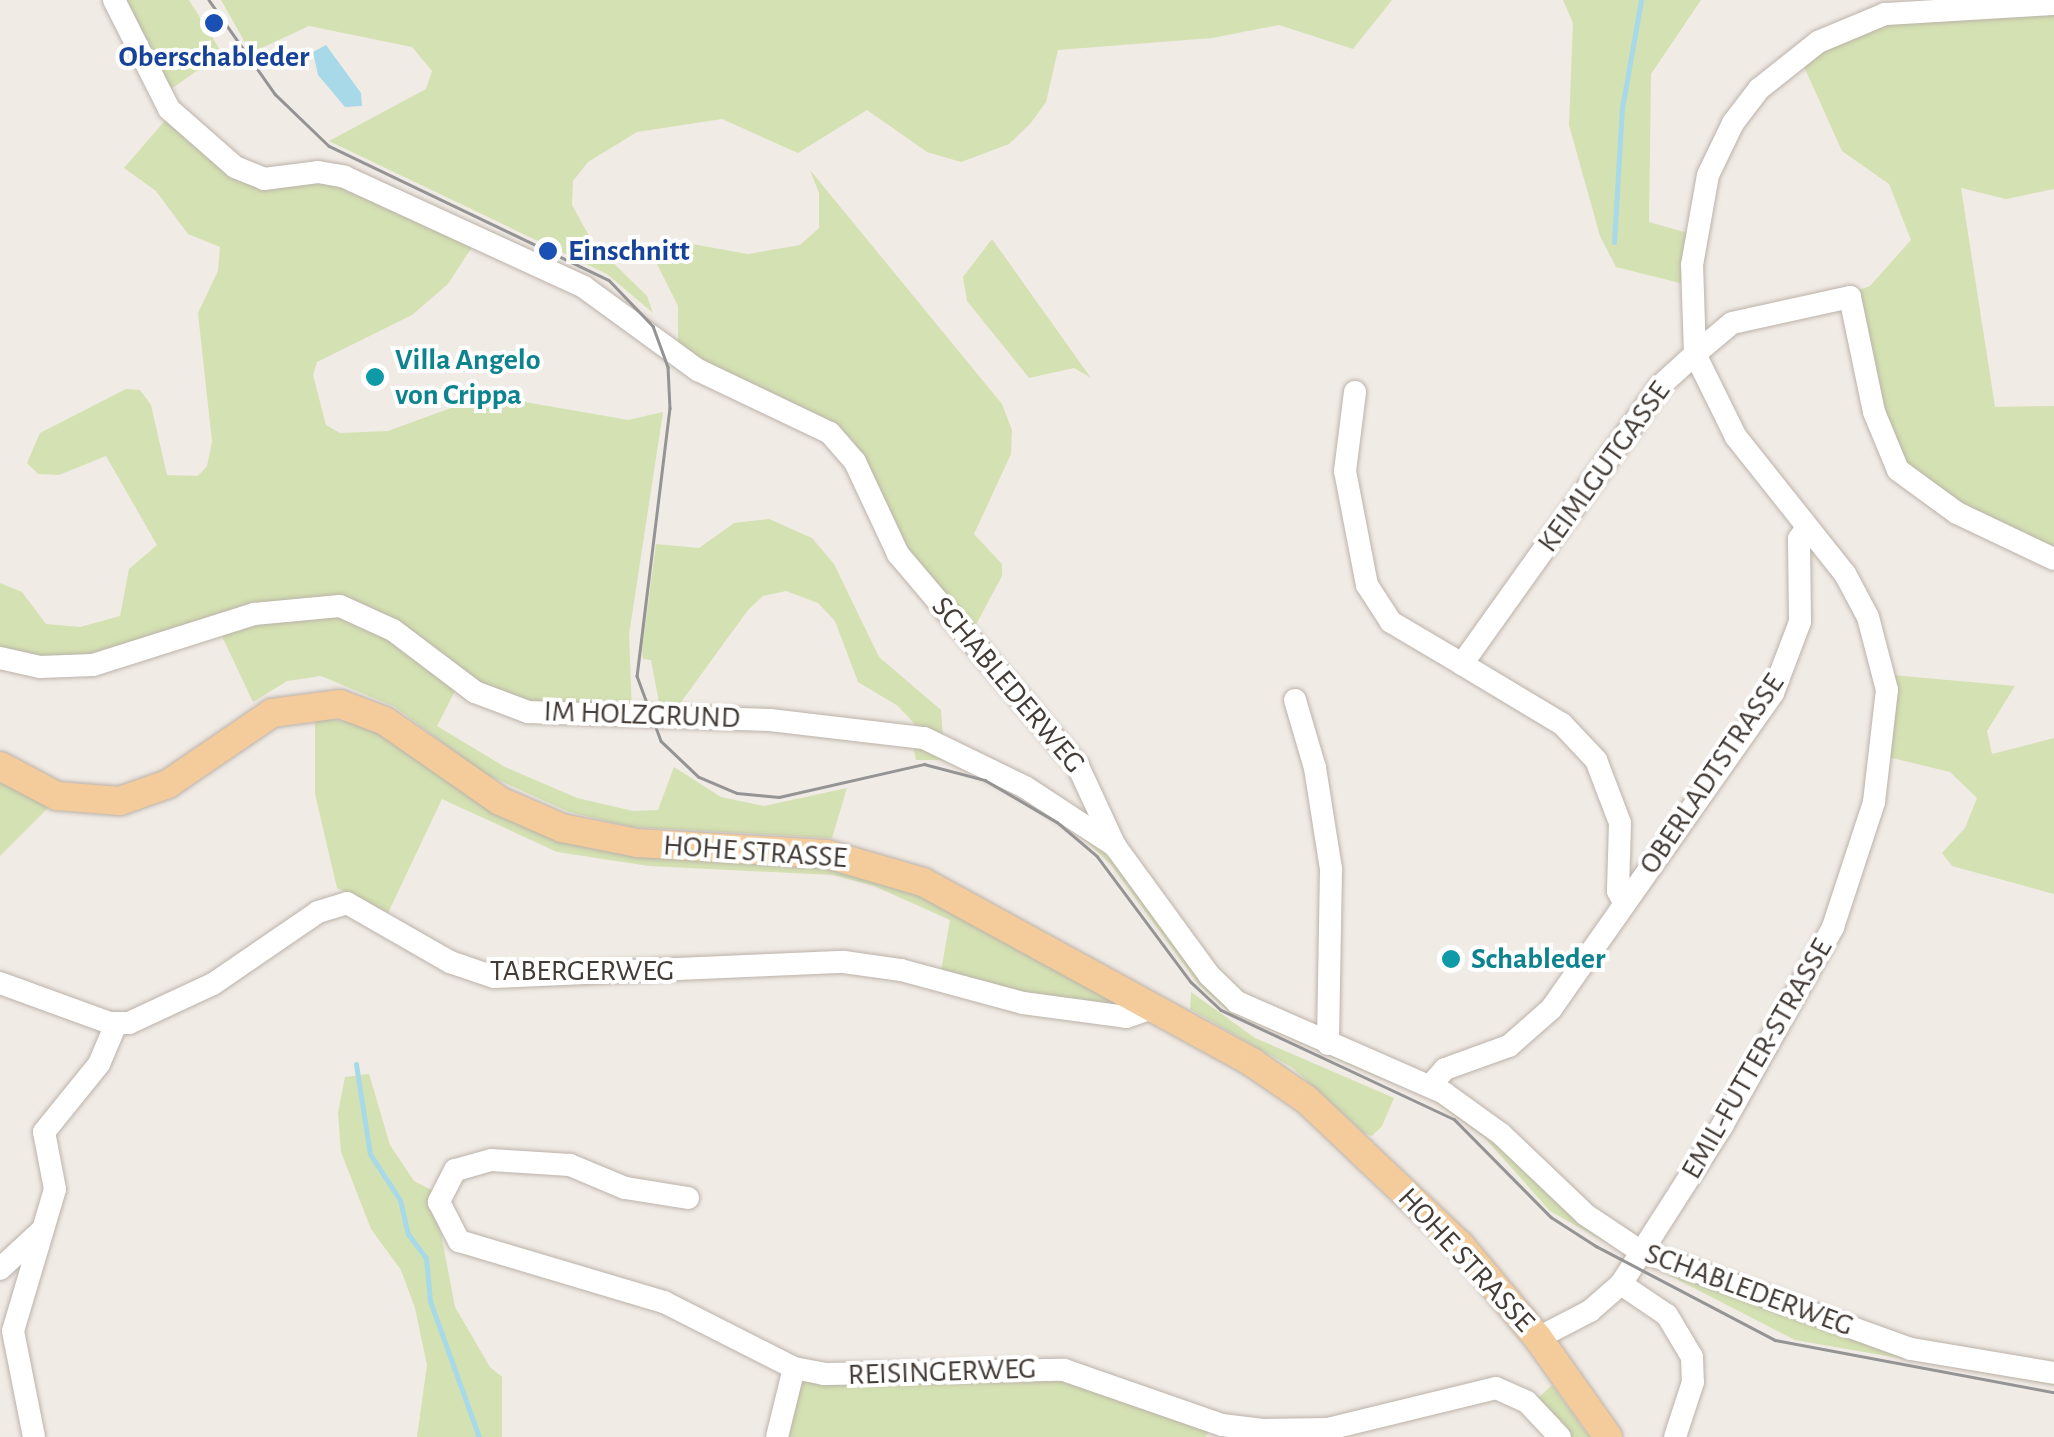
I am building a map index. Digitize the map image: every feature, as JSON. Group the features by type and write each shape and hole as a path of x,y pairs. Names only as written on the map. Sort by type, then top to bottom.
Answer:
{"main road":[{"name":"HOHE STRASSE","path":"0,766 56,796 120,801 168,784 272,713 340,704 385,720 500,801 562,828 637,843 828,854 912,877 1152,1008 1306,1100 1460,1245 1538,1338 1608,1437"}],"street":[{"name":"SCHABLEDERWEG","path":"114,0 169,109 235,167 264,180 332,172 345,177 584,286 698,370 830,434 855,462 898,554 1078,766 1115,846 1221,989 1328,1044 1431,1085 1470,1109 1586,1215 1640,1252 1911,1348 2054,1373"},
{"name":"KEIMLGUTGASSE","path":"1462,664 1660,386 1695,354 1692,265 1708,175 1732,123 1768,80 1818,42 1884,14 2054,4"},
{"path":"1695,354 1732,323 1850,297 1874,412 1898,470 1957,513 2054,559"},
{"name":"EMIL-FUTTER-STRASSE","path":"1538,1338 1590,1311 1620,1284 1804,987 1848,892 1874,802 1886,711 1884,669 1859,598 1736,437 1695,354"},
{"path":"1355,392 1345,470 1367,584 1391,622 1462,664"},
{"name":"OBERLADTSTRASSE","path":"1431,1085 1445,1070 1508,1046 1531,1029 1773,693 1800,622 1800,538 1807,526"},
{"name":"IM HOLZGRUND","path":"0,658 40,666 93,664 254,614 340,606 393,630 475,692 528,712 770,720 924,738 1025,787 1115,846"},
{"name":"OBERLADTSTRASSE","path":"1462,664 1562,724 1596,760 1620,823 1618,891 1624,903"},
{"path":"1294,700 1315,768 1331,869 1328,1044"},
{"name":"TABERGERWEG","path":"116,1024 213,984 318,912 344,902 450,962 494,977 844,962 902,970 1023,1003 1126,1018 1152,1008"},
{"path":"0,984 116,1024 99,1064 46,1127 55,1189 13,1331 34,1437"},
{"name":"REISINGERWEG","path":"688,1198 625,1188 570,1165 491,1160 455,1170 439,1202 459,1242 664,1302 794,1368 870,1378 1064,1370 1218,1431 1328,1428 1496,1388 1527,1402 1560,1437"},
{"path":"0,1269 44,1229"},
{"path":"1620,1284 1667,1315 1692,1357 1693,1382 1675,1437"},
{"path":"777,1437 794,1368"}],"green space":[{"path":"117,0 189,0 222,53 164,94"},
{"path":"221,0 1392,0 1353,49 1279,25 1212,38 1058,50 1046,102 1030,124 1009,144 961,162 927,152 867,110 798,153 722,119 637,132 588,162 573,181 572,205 593,243 647,296 653,313 607,274 329,141 426,89 432,71 412,47 309,26 251,53"},
{"path":"1563,0 1701,0 1651,74 1649,222 1688,233 1684,284 1616,267 1600,236 1569,125 1573,23"},
{"path":"2054,9 2054,189 2006,199 1961,188 1995,407 2054,406 2054,553 1949,503 1890,450 1854,292 1870,286 1911,240 1889,184 1842,151 1802,62 1887,20"},
{"path":"168,117 212,159 320,178 472,247 448,284 412,315 317,362 313,375 326,425 340,433 388,431 470,401 502,398 628,420 663,412 629,635 632,711 509,701 349,604 70,663 0,652 0,583 22,592 46,624 80,627 120,616 129,569 157,545 106,456 59,475 38,474 27,463 40,433 126,389 140,390 151,405 167,475 198,476 207,466 212,442 198,313 218,271 220,247 188,234 156,191 124,168"},
{"path":"810,170 1002,404 1012,430 1011,454 974,534 1002,564 1002,576 972,632 903,553 858,457 678,348 678,306 655,260 656,248 681,242 748,254 800,245 819,228 819,193"},
{"path":"992,239 1091,378 1074,368 1029,378 967,301 963,277"},
{"path":"769,519 812,538 834,564 879,657 941,710 943,738 922,732 898,706 858,682 835,621 818,603 786,591 763,596 748,610 676,709 660,708 651,660 643,659 642,649 656,544 699,548 734,523"},
{"path":"348,612 457,687 437,726 505,767 577,798 633,811 658,810 674,767 721,797 764,806 847,788 832,838 632,827 569,812 483,773 395,707 321,676 287,681 253,702 219,630"},
{"path":"1892,675 2015,686 1987,731 1992,754 2054,738 2054,894 1952,866 1942,853 1965,828 1977,798 1950,772 1888,757"},
{"path":"315,717 364,724 478,802 892,881 1122,1002 1122,1009 940,977 950,920 874,886 833,875 649,866 557,852 442,799 388,913 337,888 315,794"},
{"path":"912,741 994,775 1071,822 1122,870 1205,982 1235,1008 1398,1086 1228,1011 1199,985 1112,866 1079,834 982,773 940,760 916,760"},
{"path":"0,777 48,808 0,856"},
{"path":"1191,992 1255,1038 1394,1098 1382,1126 1372,1136 1364,1133 1293,1068 1190,1009"},
{"path":"369,1074 390,1145 414,1181 433,1191 455,1307 490,1367 502,1377 502,1437 417,1437 427,1365 415,1308 401,1270 371,1229 341,1152 338,1113 345,1077"},
{"path":"1432,1099 1463,1113 1614,1247 1550,1211 1485,1138"},
{"path":"1649,1265 2054,1378 2054,1385 1795,1340"},
{"path":"1047,1373 1208,1432 1206,1437 783,1437 802,1379"},
{"path":"1552,1385 1589,1437 1571,1437 1536,1400"}],"water":[{"path":"326,45 361,93 362,106 345,107 318,75 313,52"}],"waterway":[{"path":"1614,242 1622,108 1641,0"},
{"path":"356,1064 370,1154 400,1200 408,1234 426,1258 430,1301 479,1437"}],"tram line":[{"path":"209,0 275,94 329,146 609,280 653,326 668,367 670,408 637,676 661,741 699,777 737,793 779,797 924,764 985,780 1057,822 1097,856 1191,982 1221,1010 1454,1119 1551,1217 1596,1246 1775,1340 2054,1392"}],"place":[{"name":"Oberschableder","path":"214,23"},
{"name":"Einschnitt","path":"548,251"},
{"name":"Villa Angelo von Crippa","path":"375,377"},
{"name":"Schableder","path":"1451,959"}]}
